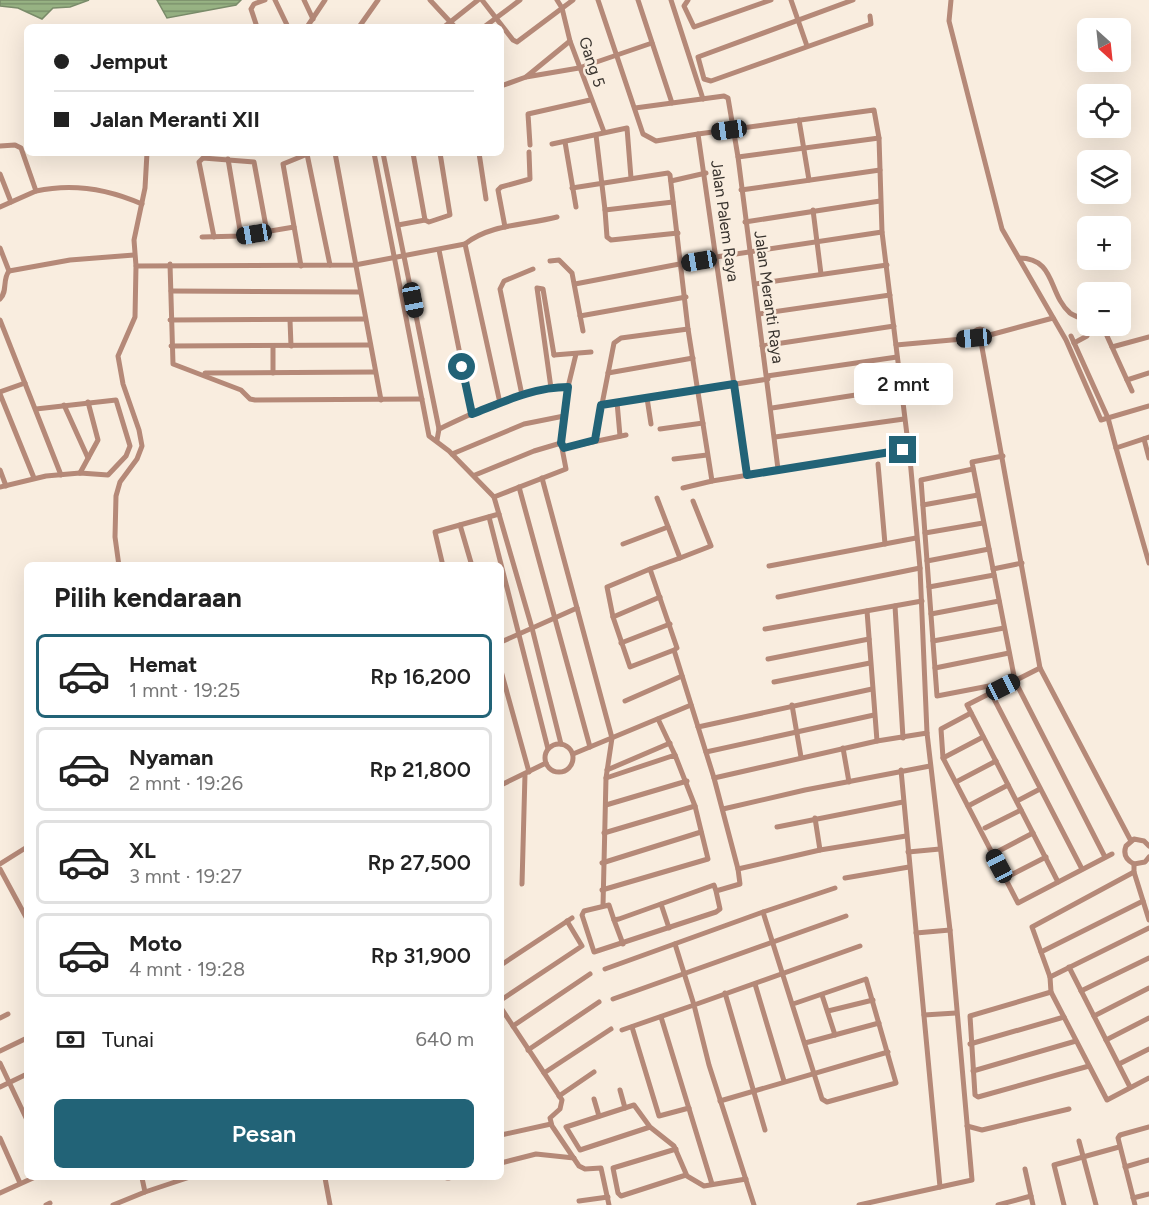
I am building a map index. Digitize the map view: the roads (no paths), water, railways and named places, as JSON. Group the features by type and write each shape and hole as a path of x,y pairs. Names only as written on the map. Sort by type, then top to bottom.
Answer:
{"street":[{"path":"256,24 251,9 254,4 265,0"},
{"path":"274,0 286,24"},
{"path":"304,0 313,19"},
{"path":"309,24 325,0"},
{"path":"361,24 378,0"},
{"path":"430,0 453,24"},
{"path":"448,24 480,0 501,24"},
{"path":"488,24 520,0"},
{"name":"Gang 5","path":"557,0 562,8 590,100 604,132"},
{"path":"504,28 517,42 573,0"},
{"path":"598,0 643,134 652,141 873,109 879,138 882,232 907,447 878,456 778,469 683,488"},
{"path":"638,0 672,103"},
{"path":"635,108 703,99 671,0"},
{"path":"687,0 684,6 694,27 771,0"},
{"path":"790,0 807,46"},
{"path":"853,0 698,57 704,79 711,81 871,24 870,16"},
{"path":"951,0 949,21 1002,229 1053,318 1101,420 1149,406"},
{"path":"526,77 570,40"},
{"path":"504,85 526,77 579,68 652,43"},
{"name":"Jalan Meranti Raya","path":"703,99 726,97 733,129 772,408 778,469"},
{"path":"505,227 498,190 501,187 530,179 528,114 590,100"},
{"path":"799,120 809,180"},
{"path":"552,144 640,124"},
{"path":"627,128 631,178"},
{"name":"Jalan Palem Raya","path":"698,134 706,173 747,475"},
{"path":"596,135 607,237 610,240 678,233"},
{"path":"738,157 879,138"},
{"path":"565,142 576,207"},
{"path":"0,146 15,145 21,148 36,191"},
{"path":"119,562 115,505 118,488 126,472 140,454 142,441 123,384 118,356 135,317 134,240 142,204 147,156"},
{"path":"301,156 283,164 301,266"},
{"path":"309,156 330,266"},
{"path":"335,156 381,400"},
{"path":"375,156 429,436 475,475 494,496 561,744"},
{"path":"384,156 439,429 436,440"},
{"path":"414,156 425,220"},
{"path":"398,225 425,220 431,222 450,215 440,156"},
{"path":"479,156 486,199"},
{"path":"214,237 199,162 203,158 254,162 267,232"},
{"path":"228,159 241,236"},
{"path":"741,190 880,170"},
{"path":"572,188 668,173 678,233 688,329 712,481"},
{"path":"671,181 706,173"},
{"path":"0,174 11,202"},
{"path":"0,207 36,191 52,188 102,190 142,204"},
{"path":"745,222 880,201"},
{"path":"605,210 674,202"},
{"path":"813,210 821,274"},
{"path":"136,266 170,264 355,265 440,250 465,244 481,234 505,227 557,218"},
{"path":"202,237 241,236 294,228"},
{"path":"574,284 716,257 882,232"},
{"path":"465,244 500,403"},
{"path":"0,248 9,271"},
{"path":"440,250 472,414"},
{"path":"0,299 4,293 5,277 9,271 70,260 134,255"},
{"path":"1019,258 1033,259 1042,265 1070,313 1077,316"},
{"path":"550,261 559,260 565,263 572,273 583,331"},
{"path":"170,264 173,364 241,390 255,400 422,399"},
{"path":"755,284 886,265"},
{"path":"522,395 500,289 504,281 533,269"},
{"path":"551,356 535,292 536,289 541,288 551,356 551,387"},
{"path":"171,291 360,292"},
{"path":"759,315 890,295"},
{"path":"580,316 686,297"},
{"path":"981,342 986,336 1053,318"},
{"path":"170,320 365,319"},
{"path":"0,320 61,475"},
{"path":"290,320 291,346"},
{"path":"762,346 894,326"},
{"path":"595,440 612,346 617,340 688,329"},
{"path":"974,338 975,331 979,329 983,330 986,336"},
{"path":"1071,336 1108,418 1149,563"},
{"path":"1074,343 1087,336"},
{"path":"1107,336 1131,391"},
{"path":"1112,347 1149,337"},
{"path":"896,345 974,338 981,342 1040,668 1131,840"},
{"path":"171,346 370,345"},
{"path":"273,346 273,373"},
{"path":"551,356 591,352"},
{"path":"494,496 566,469 563,446 564,416 576,354"},
{"path":"601,405 897,357"},
{"path":"608,373 693,358"},
{"path":"1077,365 1084,367"},
{"path":"200,373 375,372"},
{"path":"1126,380 1149,373"},
{"path":"25,383 0,393 34,478"},
{"path":"439,429 522,395 551,387 568,387"},
{"path":"772,408 900,388"},
{"path":"647,398 651,424"},
{"path":"36,409 114,399 118,402 129,446 126,456 126,472"},
{"path":"80,472 98,440 88,402"},
{"path":"475,475 534,451 623,436 617,402"},
{"path":"64,405 87,458"},
{"path":"452,454 524,424 564,416"},
{"path":"775,437 904,419"},
{"path":"660,429 704,423"},
{"path":"1116,448 1146,438 1149,458"},
{"path":"674,459 707,455"},
{"path":"0,470 3,486 34,478 80,472 108,475 126,456"},
{"path":"1003,456 972,462 1014,681 1105,857"},
{"path":"859,1205 972,1180 950,930 927,733 920,568 910,459"},
{"path":"878,464 885,544"},
{"path":"973,469 921,480 937,696 1014,681"},
{"path":"542,478 612,738 606,778 602,862 603,906"},
{"path":"519,487 590,747"},
{"path":"923,505 978,495"},
{"path":"657,498 680,558"},
{"path":"650,569 677,648 631,667 613,617 607,586 650,569 711,546 693,501"},
{"path":"442,562 435,532 499,514"},
{"path":"489,517 501,562"},
{"path":"925,533 983,523"},
{"path":"460,525 471,562"},
{"path":"623,544 668,527"},
{"path":"769,566 916,538"},
{"path":"927,561 989,549"},
{"path":"929,587 1022,563"},
{"path":"778,597 920,568"},
{"path":"504,573 548,748 545,754 546,763 554,771 561,772 572,765 573,754 567,746 561,744 548,748"},
{"path":"613,617 660,597"},
{"path":"765,629 922,601"},
{"path":"931,614 999,602"},
{"path":"895,606 903,738"},
{"path":"504,641 577,608"},
{"path":"867,611 876,741"},
{"path":"621,643 670,624"},
{"path":"933,641 1004,628"},
{"path":"768,659 869,639"},
{"path":"674,650 714,777 738,868 740,884 716,891"},
{"path":"935,668 1009,653"},
{"path":"774,682 870,663"},
{"path":"1040,668 967,705 1058,882"},
{"path":"624,701 682,676"},
{"path":"504,683 527,773 522,884"},
{"path":"698,727 872,689"},
{"path":"991,693 1082,869"},
{"path":"573,754 691,705"},
{"path":"792,705 801,757"},
{"path":"971,713 940,729 943,758 1018,903 1112,854"},
{"path":"706,752 797,730 874,715"},
{"path":"602,890 708,859 687,781 658,719"},
{"path":"714,777 876,741 927,733"},
{"path":"943,758 983,737"},
{"path":"607,770 670,743"},
{"path":"843,748 849,782"},
{"path":"606,778 675,755"},
{"path":"956,782 996,761"},
{"path":"504,783 546,763"},
{"path":"723,809 930,766"},
{"path":"901,771 940,1187"},
{"path":"606,805 687,781"},
{"path":"968,806 1008,785"},
{"path":"1017,801 1040,789"},
{"path":"777,827 903,802"},
{"path":"604,833 695,806"},
{"path":"985,828 1021,810"},
{"path":"815,818 820,850"},
{"path":"602,862 701,832"},
{"path":"993,854 1033,833"},
{"path":"738,868 820,850 906,836"},
{"path":"1149,846 1141,839 1131,840 1125,846 1124,853 1127,860 1134,864 1141,864 1149,857"},
{"path":"0,864 24,849"},
{"path":"908,852 940,849"},
{"path":"1005,878 1046,857"},
{"path":"1134,864 1134,872 1149,920"},
{"path":"845,878 909,867"},
{"path":"0,869 24,913"},
{"path":"1134,872 1032,927 1050,976 1051,992 1107,1100 1149,1078"},
{"path":"614,920 714,885 719,910 623,944 594,952 582,915 584,910 609,904 614,920 623,944"},
{"path":"605,969 835,888"},
{"path":"1041,952 1143,901"},
{"path":"661,904 669,928"},
{"path":"763,912 784,973 793,1004 814,1072 821,1098 826,1102 891,1086 897,1080 866,979 793,1004"},
{"path":"613,999 846,916"},
{"path":"504,963 570,919 582,946 504,998"},
{"path":"1050,976 1149,928"},
{"path":"916,933 950,930"},
{"path":"675,944 752,1203"},
{"path":"622,1030 860,946"},
{"path":"1082,992 1149,958"},
{"path":"1069,967 1130,1088"},
{"path":"513,1026 590,974"},
{"path":"755,984 784,1081"},
{"path":"1094,1016 1149,988"},
{"path":"1051,992 970,1016 975,1095 978,1097 1089,1066"},
{"path":"725,993 755,1089 765,1130"},
{"path":"822,995 835,1035"},
{"path":"828,1011 873,1000"},
{"path":"528,1050 599,1002"},
{"path":"504,1012 559,1096 562,1105 550,1118 551,1124 574,1158 585,1169 601,1168 609,1205"},
{"path":"924,1015 956,1013"},
{"path":"0,1018 8,1014"},
{"path":"661,1017 712,1184"},
{"path":"970,1044 1064,1017"},
{"path":"1106,1040 1149,1018"},
{"path":"805,1043 879,1023"},
{"path":"632,1027 659,1116 689,1108"},
{"path":"544,1073 611,1029"},
{"path":"0,1051 24,1039"},
{"path":"973,1071 1076,1041"},
{"path":"1119,1064 1149,1049"},
{"path":"720,1101 888,1052"},
{"path":"0,1063 24,1108"},
{"path":"559,1096 594,1072"},
{"path":"0,1087 24,1076"},
{"path":"620,1089 625,1108"},
{"path":"594,1099 599,1116"},
{"path":"650,1127 582,1150 578,1149 567,1126 635,1106 650,1127 676,1149 686,1175 700,1185 746,1179"},
{"path":"967,1126 982,1130 1069,1109"},
{"path":"504,1134 551,1124"},
{"path":"1135,1205 1119,1147 1120,1135 1149,1127"},
{"path":"0,1138 21,1184"},
{"path":"1079,1141 1096,1205"},
{"path":"1064,1205 1054,1165 1119,1147"},
{"path":"676,1149 613,1168 618,1193 622,1195 686,1175"},
{"path":"504,1162 536,1154 574,1158"},
{"path":"1125,1167 1149,1160"},
{"path":"1025,1169 1033,1205"},
{"path":"0,1193 29,1180"},
{"path":"142,1180 145,1192"},
{"path":"113,1205 181,1180"},
{"path":"325,1180 330,1205"},
{"path":"1133,1198 1149,1194"},
{"path":"998,1205 1031,1196"},
{"path":"579,1201 608,1197"}]}
